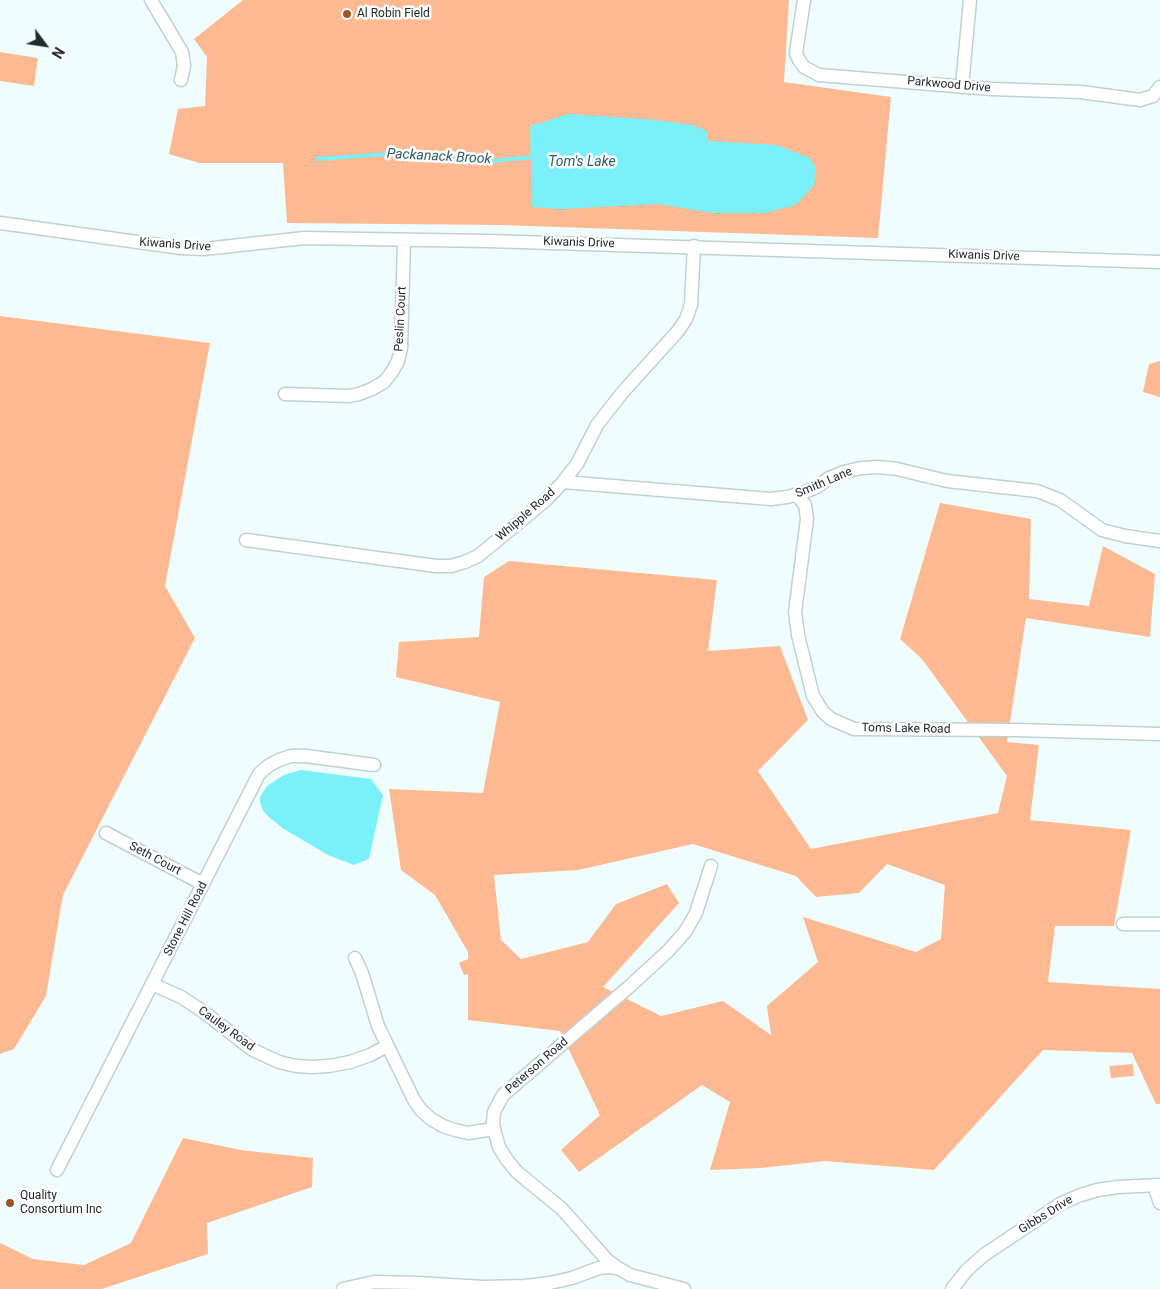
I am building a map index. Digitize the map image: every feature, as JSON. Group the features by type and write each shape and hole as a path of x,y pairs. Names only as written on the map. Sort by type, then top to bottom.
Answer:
{"street":[{"path":"151,0 182,52 184,66 181,80"},
{"name":"Parkwood Drive","path":"804,0 796,53 804,67 819,75 962,87 1081,92 1140,100 1153,96 1160,87"},
{"path":"962,87 970,0"},
{"name":"Kiwanis Drive","path":"0,223 92,237 189,248 219,248 304,238 694,246 1160,262"},
{"name":"Peslin Court","path":"285,394 349,396 372,389 384,382 392,372 398,361 401,348 404,240"},
{"name":"Whipple Road","path":"246,540 436,566 451,566 478,556 546,500 563,482 577,464 597,425 622,393 678,331 686,319 691,305 694,246"},
{"name":"Smith Lane","path":"563,482 771,499 797,495 844,472 861,468 879,467 897,469 947,481 1037,491 1060,500 1102,530 1125,536 1160,541"},
{"name":"Toms Lake Road","path":"797,495 804,505 807,518 796,604 798,635 813,696 830,720 854,729 1016,730 1160,734"},
{"name":"Stone Hill Road","path":"57,1170 260,774 268,766 292,756 306,756 374,766"},
{"name":"Seth Court","path":"106,834 203,884"},
{"name":"Peterson Road","path":"618,1268 607,1260 562,1209 517,1172 507,1160 499,1147 494,1129 494,1112 502,1095 630,986 685,932 696,913 712,866"},
{"path":"1123,924 1160,924"},
{"path":"355,958 362,973 378,1026 414,1100 431,1119 443,1126 468,1132 494,1129"},
{"name":"Cauley Road","path":"152,984 201,1010 253,1050 279,1062 296,1066 330,1066 350,1062 388,1046"},
{"path":"1157,1185 1160,1203"},
{"name":"Gibbs Drive","path":"952,1289 967,1270 984,1255 1060,1204 1097,1190 1157,1185"},
{"path":"343,1289 374,1282 484,1287 526,1286 572,1278 599,1268 618,1268 630,1274 684,1289"}],"shaded area":[{"path":"243,0 789,0 784,82 891,97 878,238 500,225 287,223 283,163 199,163 169,154 178,109 205,106 207,57 194,39"},
{"path":"0,52 38,58 34,86 0,81"},
{"path":"0,316 210,343 165,586 195,638 63,895 46,996 14,1049 0,1054"},
{"path":"1160,361 1160,397 1143,392 1149,364"},
{"path":"940,503 1031,519 1029,599 1089,606 1103,546 1155,574 1150,637 1026,618 1007,742 1039,745 1030,820 1131,830 1114,926 1055,926 1048,982 1160,989 1160,1104 1156,1104 1132,1053 1043,1050 934,1170 825,1161 761,1168 710,1170 730,1102 702,1085 579,1172 561,1150 600,1115 560,1031 468,1020 468,974 464,975 459,963 468,959 468,952 435,895 401,870 389,789 483,793 500,702 396,677 399,642 479,637 484,577 509,561 717,580 708,651 780,646 808,720 758,771 811,849 998,813 1007,776 922,659 900,639","holes":["693,844 796,876 816,897 859,893 887,864 945,885 941,939 916,952 803,917 818,962 767,1006 771,1035 723,1001 661,1016 603,987 679,903 667,884 616,904 588,942 521,959 501,940 494,875 578,870"]},
{"path":"1133,1064 1134,1076 1111,1078 1109,1066"},
{"path":"183,1138 241,1150 313,1158 312,1187 207,1223 208,1254 102,1289 0,1289 0,1243 33,1259 84,1265 131,1243"}],"water":[{"name":"Tom's Lake","path":"569,114 656,120 693,125 707,131 708,141 777,145 810,158 816,168 814,185 796,205 764,213 712,213 658,204 561,209 532,207 530,126"},
{"path":"301,770 371,779 383,795 369,859 354,865 328,855 284,829 263,811 260,797 267,786 284,775"}],"waterway":[{"name":"Packanack Brook","path":"317,159 401,153 482,162 531,157"}],"place":[{"name":"Al Robin Field","path":"347,14"},
{"name":"Quality Consortium Inc","path":"10,1203"}]}
